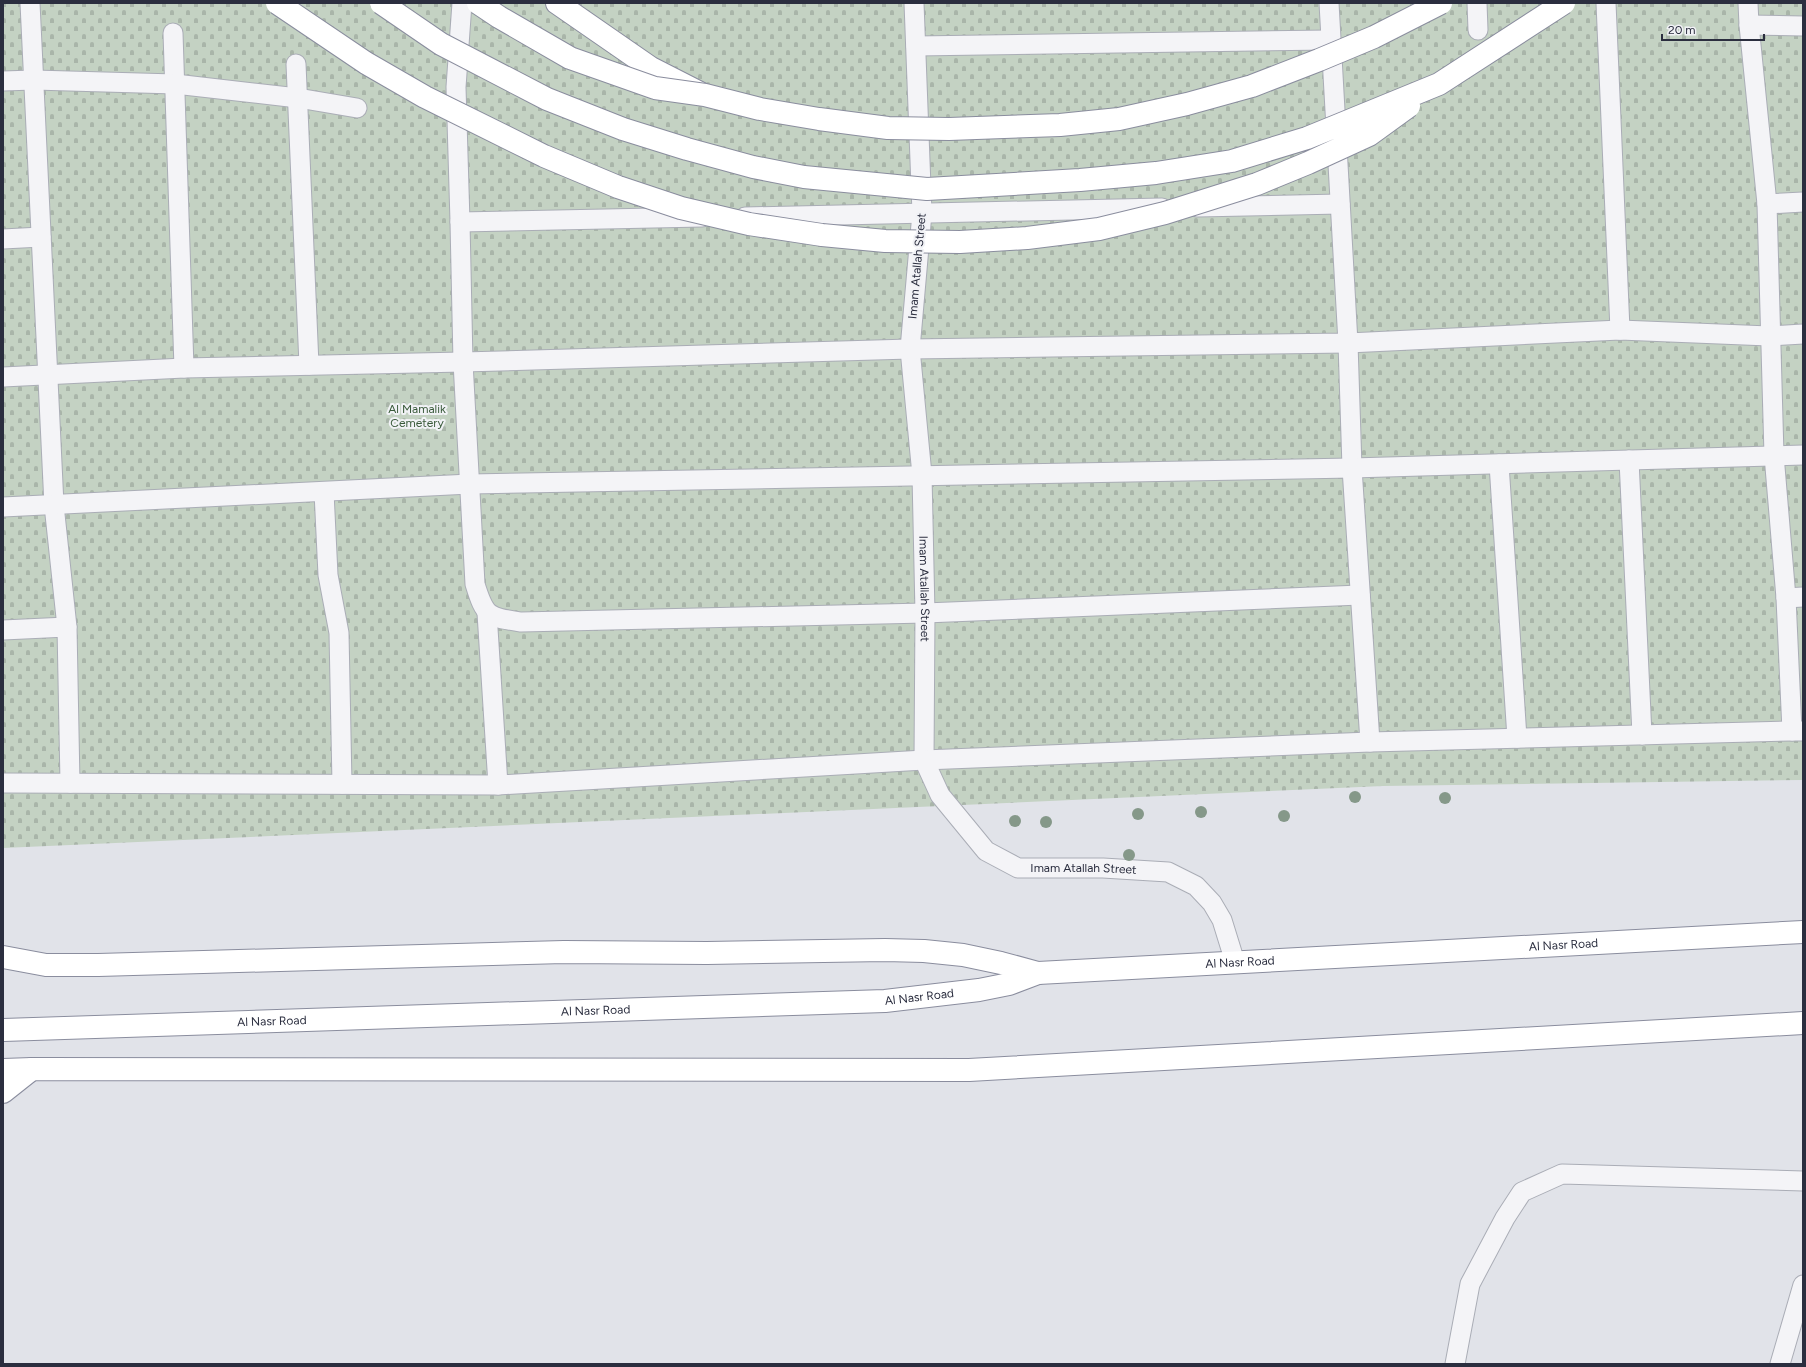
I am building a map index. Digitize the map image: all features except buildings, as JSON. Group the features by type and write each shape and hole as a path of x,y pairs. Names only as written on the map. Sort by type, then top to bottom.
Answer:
{"highway":[{"path":"277,3 366,63 425,97 544,156 618,187 681,208 749,224 822,235 885,242 960,242 1027,238 1099,229 1165,213 1257,184 1308,163 1369,135 1439,84 1564,3"},
{"path":"381,3 448,47 547,99 623,128 687,149 753,167 804,177 927,189 1088,179 1156,173 1232,161 1307,138 1439,84"},
{"path":"478,3 499,18 570,58 655,88 705,95 760,109 888,128 949,129 1060,125 1119,119 1187,104 1252,86 1374,37 1441,3"},
{"path":"557,3 651,68 705,95"},
{"name":"Al Nasr Road","path":"3,1030 885,1001 979,990 1009,984 1038,973 1803,932"},
{"path":"3,957 46,965 98,965 564,952 707,953 886,950 924,951 963,955 1038,973"},
{"path":"3,1070 969,1070 1803,1023"},
{"path":"3,1092 32,1069"}],"lane":[{"path":"30,3 54,505 66,627 70,783"},
{"path":"462,3 456,87 463,362 475,584 487,613 498,785"},
{"name":"Imam Atallah Street","path":"914,3 922,213 910,349 922,475 925,614 924,760 940,795 986,851 1018,868 1104,868 1168,872 1196,886 1212,903 1222,920 1235,962"},
{"path":"1329,3 1348,343 1352,468 1370,742"},
{"path":"1477,3 1478,30"},
{"path":"1606,3 1620,330"},
{"path":"3,783 498,785 924,760 1370,742 1798,731 1794,598 1774,455 1767,204 1748,3"},
{"path":"1749,25 1803,26"},
{"path":"173,33 184,368"},
{"path":"916,46 1330,40"},
{"path":"296,64 309,365"},
{"path":"3,82 34,80 175,84 298,98 357,108"},
{"path":"1767,204 1803,202"},
{"path":"460,222 1340,204"},
{"path":"3,239 41,237"},
{"path":"3,377 184,368 463,362 910,349 1348,343 1620,330 1770,336 1803,334"},
{"path":"3,507 470,484 1352,468 1803,455"},
{"path":"1629,460 1642,735"},
{"path":"1499,464 1517,738"},
{"path":"324,492 328,575 339,634 342,784"},
{"path":"487,613 498,619 521,622 925,614 1360,595"},
{"path":"3,630 66,627"},
{"path":"1454,1364 1470,1284 1505,1218 1522,1192 1562,1174 1803,1181"},
{"path":"1780,1364 1803,1285"}],"green space":[{"name":"Al Mamalik Cemetery","path":"3,3 1803,3 1803,780 1383,786 3,848"}]}
